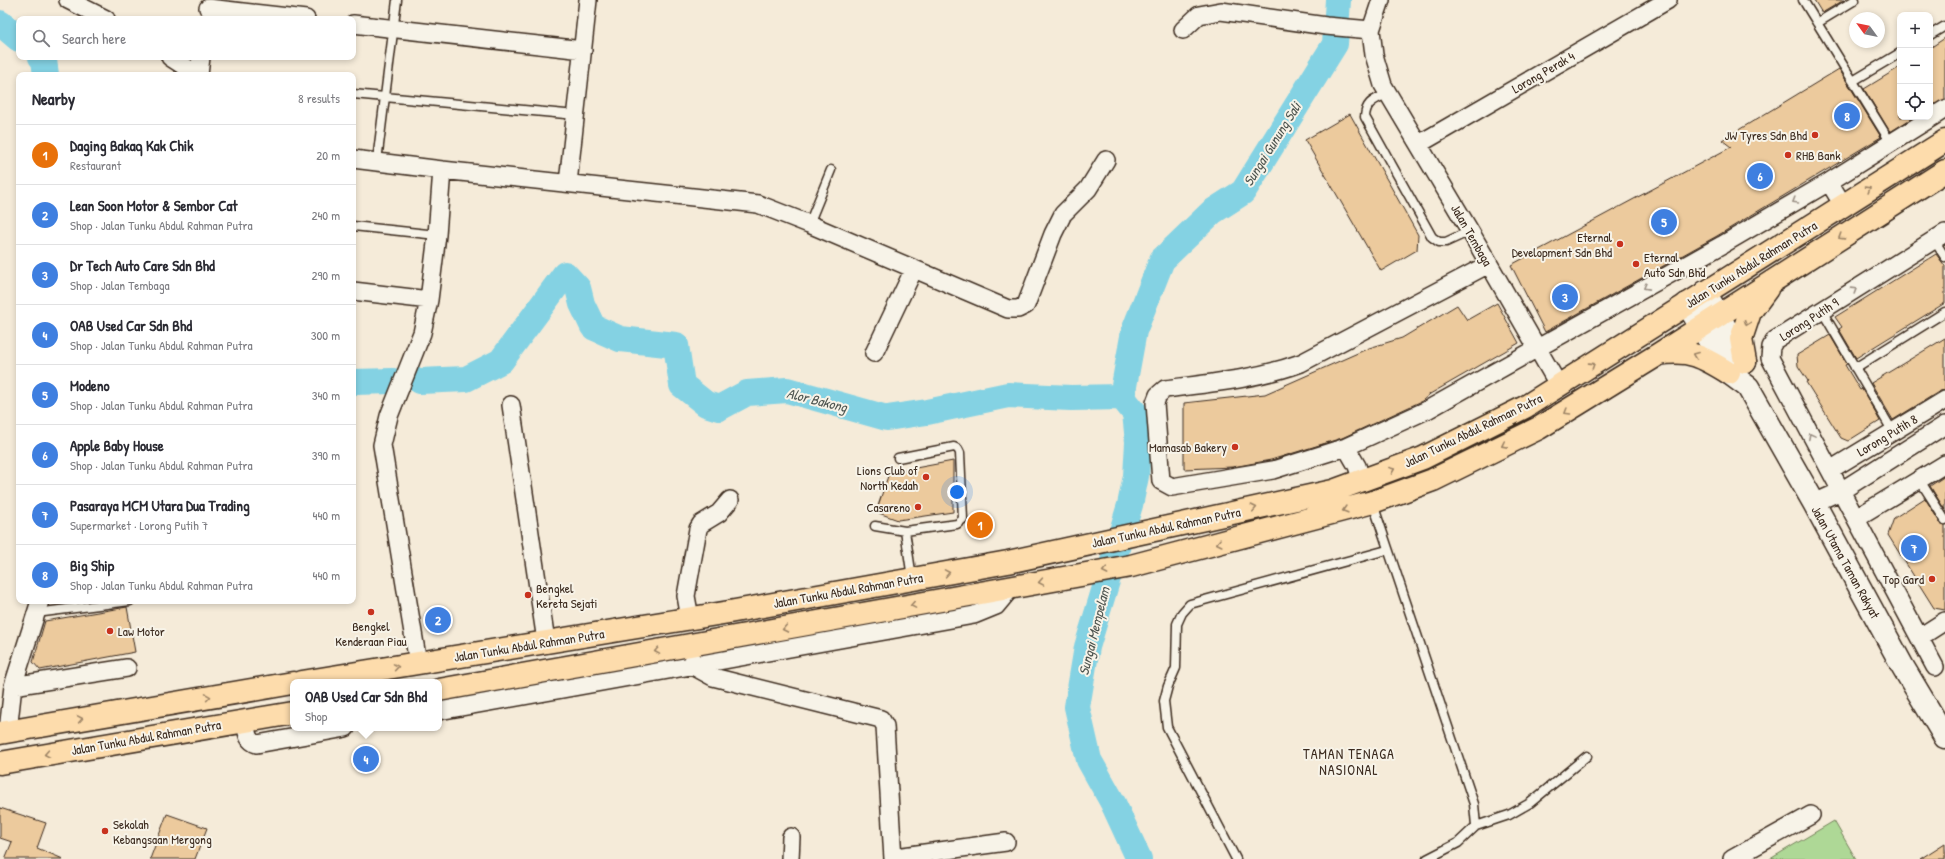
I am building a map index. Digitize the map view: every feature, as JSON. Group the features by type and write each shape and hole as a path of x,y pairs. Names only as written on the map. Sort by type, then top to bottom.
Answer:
{"main road":[{"name":"Jalan Tunku Abdul Rahman Putra","path":"320,679 690,618 1008,562 1333,491 1423,458 1525,407 1945,141"},
{"name":"Jalan Tunku Abdul Rahman Putra","path":"442,690 693,656 1011,588 1131,566 1372,502 1433,480 1539,428 1659,354 1775,278 1945,171"},
{"path":"1659,354 1676,351 1692,353 1737,367 1741,339 1750,312 1775,278"},
{"path":"1701,326 1700,308 1705,292"},
{"path":"4,732 290,684"},
{"name":"Jalan Tunku Abdul Rahman Putra","path":"0,763 290,713"}],"street":[{"path":"68,0 100,16"},
{"path":"568,184 588,0"},
{"path":"1183,30 1199,15 1221,11 1326,26 1371,30 1381,0"},
{"name":"Lorong Perak 4","path":"1419,144 1668,0"},
{"path":"208,9 277,16"},
{"path":"356,24 583,50"},
{"name":"Jalan Tembaga","path":"1371,30 1374,55 1385,89 1470,231 1559,386"},
{"path":"175,60 194,72"},
{"path":"199,72 201,60"},
{"path":"1489,264 1301,363 1275,372 1247,378 1165,389 1158,395 1155,403 1161,481 1172,488 1273,470 1346,447 1427,410 1722,245 1829,182 1945,109"},
{"path":"356,159 758,204 809,224 1008,309 1018,309 1026,305 1053,234 1063,214 1088,189 1106,160"},
{"path":"418,663 382,445 389,416 422,334 430,300 438,235 442,170"},
{"path":"1829,182 1843,205"},
{"name":"Lorong Putih 9","path":"1940,236 1776,340 1771,347 1770,358 1920,637 1940,665"},
{"path":"874,353 914,269"},
{"path":"356,291 430,300"},
{"name":"Jalan Utama Taman Rakyat","path":"1705,292 1719,314 1737,367 1814,503 1912,682 1945,737"},
{"name":"Jalan Utama Taman Rakyat","path":"1687,304 1701,326 1737,367"},
{"name":"Lorong Putih 8","path":"1830,470 1945,400"},
{"path":"511,406 546,642"},
{"path":"1814,503 1841,491 1945,425"},
{"path":"1346,447 1357,466 1362,481"},
{"path":"1856,518 1945,464"},
{"path":"690,618 686,596 698,529 700,524 719,513 730,500"},
{"path":"4,732 13,686 38,607"},
{"path":"1920,637 1945,621"},
{"path":"442,710 693,656 713,677 881,719 885,726 893,859"},
{"path":"1912,682 1940,665"},
{"path":"13,686 127,668"},
{"path":"245,720 248,739 252,743 257,744 329,731"},
{"path":"1732,859 1811,815"},
{"path":"790,859 791,837"},
{"path":"897,859 903,856 1006,842"}],"lane":[{"path":"377,161 392,29 397,0"},
{"path":"1803,0 1891,143"},
{"path":"1817,23 1855,0"},
{"path":"1933,33 1945,26"},
{"path":"1853,81 1897,55"},
{"path":"1385,89 1365,108 1365,117 1432,236 1438,242 1446,242 1470,231"},
{"path":"356,94 576,115"},
{"path":"809,224 830,170"},
{"path":"356,226 438,235"},
{"path":"1940,236 1945,257"},
{"path":"1822,311 1893,432"},
{"path":"1855,368 1945,312"},
{"path":"874,526 904,532 958,524 963,519 960,453 958,449 954,448 898,458"},
{"path":"1919,479 1945,520"},
{"path":"1372,502 1474,804 1476,826"},
{"path":"904,532 912,579"},
{"path":"1236,859 1167,726 1164,701 1168,686 1176,668 1177,624 1182,613 1190,604 1387,550"},
{"path":"38,607 84,604"},
{"path":"1427,859 1458,843 1476,826 1509,815 1530,804 1587,756"}],"green space":[{"path":"1834,821 1856,859 1770,859"}],"building":[{"path":"1814,0 1844,0 1822,13"},
{"path":"1945,38 1945,99 1933,105 1933,48 1933,46"},
{"path":"1839,69 1881,137 1717,236 1545,332 1511,265 1731,147 1722,140"},
{"path":"1897,69 1897,120 1909,120 1890,132 1864,89"},
{"path":"1350,114 1418,235 1417,250 1381,271 1305,140"},
{"path":"1936,254 1945,266 1945,303 1856,358 1839,329 1842,327 1835,317"},
{"path":"1497,303 1519,343 1430,394 1422,401 1342,438 1271,460 1233,467 1184,469 1184,403 1265,394 1369,348 1402,338 1457,305 1467,320"},
{"path":"1830,335 1847,364 1845,365 1860,390 1862,389 1880,421 1848,441 1841,438 1806,382 1808,381 1798,366 1797,355"},
{"path":"1945,338 1945,390 1940,391 1893,420 1871,383"},
{"path":"953,461 953,512 898,520 876,512 889,473"},
{"path":"1945,476 1945,510 1930,486"},
{"path":"1925,498 1940,523 1945,525 1945,610 1934,608 1888,535 1894,518"},
{"path":"127,607 135,652 40,670 33,662 45,621"},
{"path":"0,808 46,823 37,848 63,859 5,859 12,842 0,838"},
{"path":"167,814 207,828 195,859 150,859"},
{"path":"1945,843 1945,859 1920,859"}],"waterway":[{"name":"Sungai Gunung Sali","path":"1122,397 1134,331 1162,260 1212,212 1243,192 1335,44 1338,0"},
{"name":"Alor Bakong","path":"0,23 16,36"},
{"name":"Alor Bakong","path":"44,60 46,72"},
{"name":"Alor Bakong","path":"420,381 466,379 501,361 565,274 578,288 582,304 593,327 620,339 676,345 682,385 706,404 719,408 747,393 787,390 887,418 927,412 1008,395 1071,398 1122,397"},
{"name":"Alor Bakong","path":"356,382 393,381"},
{"name":"Sungai Mempelam","path":"1122,397 1135,413 1138,442 1136,476 1130,505 1087,647 1077,707 1089,760 1113,803 1139,859"}],"place":[{"name":"Big Ship","path":"1847,116"},
{"name":"JW Tyres Sdn Bhd","path":"1815,135"},
{"name":"RHB Bank","path":"1788,155"},
{"name":"Apple Baby House","path":"1760,176"},
{"name":"Modeno","path":"1664,222"},
{"name":"Eternal Development Sdn Bhd","path":"1620,244"},
{"name":"Eternal Auto Sdn Bhd","path":"1636,264"},
{"name":"Dr Tech Auto Care Sdn Bhd","path":"1565,297"},
{"name":"Mamasab Bakery","path":"1235,447"},
{"name":"Lions Club of North Kedah","path":"926,477"},
{"name":"Casareno","path":"918,507"},
{"name":"Daging Bakaq Kak Chik","path":"980,525"},
{"name":"Pasaraya MCM Utara Dua Trading","path":"1914,548"},
{"name":"Top Gard","path":"1932,579"},
{"name":"Bengkel Kereta Sejati","path":"528,595"},
{"name":"Bengkel Kenderaan Piau","path":"371,612"},
{"name":"Lean Soon Motor & Sembor Cat","path":"438,620"},
{"name":"Law Motor","path":"110,631"},
{"name":"OAB Used Car Sdn Bhd","path":"366,759"},
{"name":"Sekolah Kebangsaan Mergong","path":"105,831"}],"district":[{"name":"TAMAN TENAGA NASIONAL","path":"1349,762"}]}
